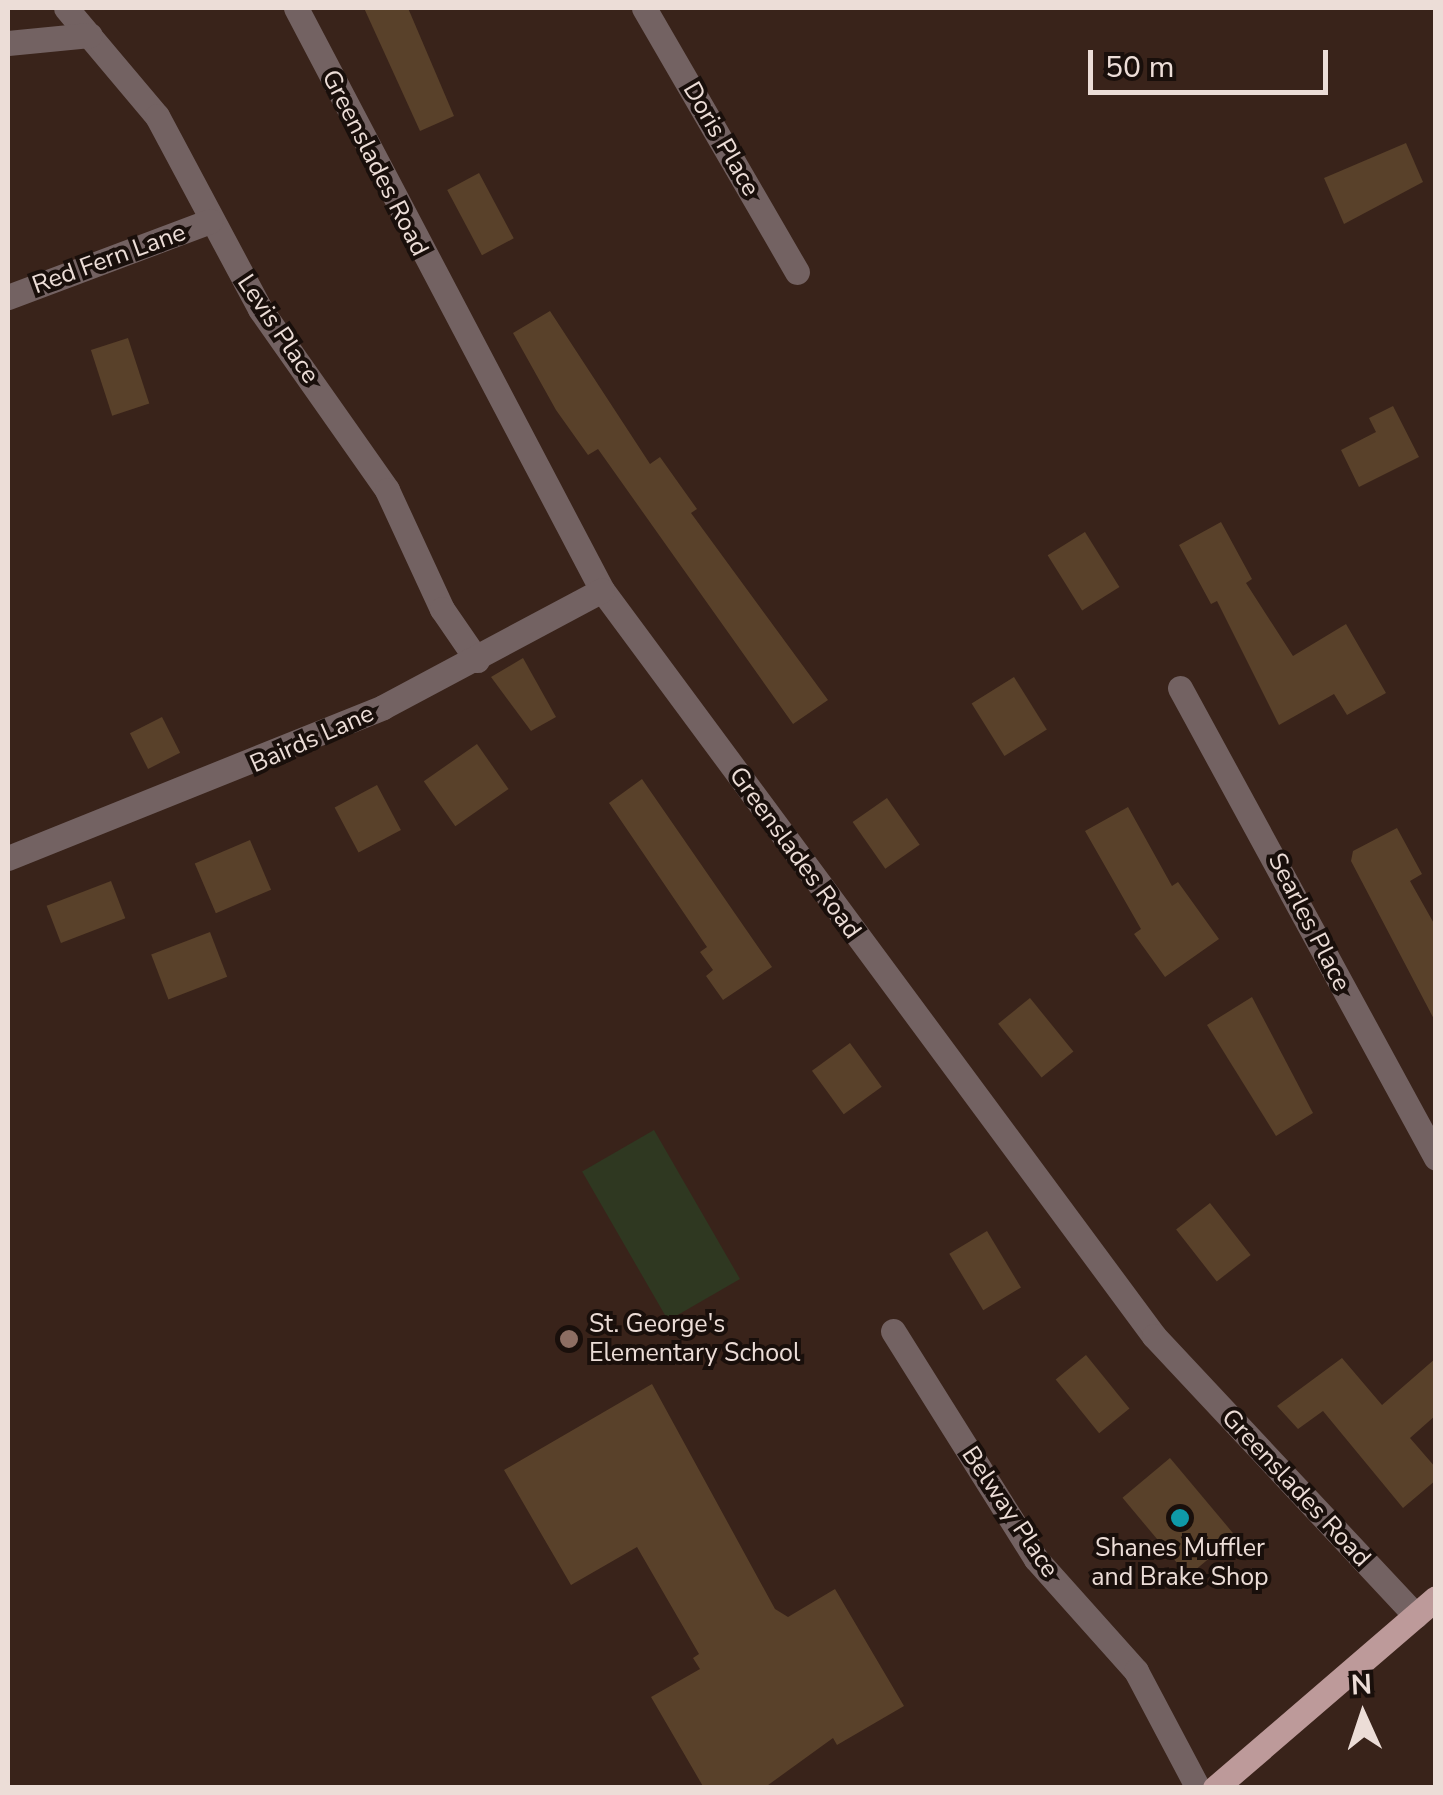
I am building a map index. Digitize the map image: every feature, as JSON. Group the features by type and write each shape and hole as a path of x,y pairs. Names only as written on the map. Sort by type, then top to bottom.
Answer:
{"main road":[{"path":"1215,1788 1436,1598"}],"street":[{"name":"Levis Place","path":"66,8 157,116 260,308 386,490 442,609 476,660"},
{"name":"Greenslades Road","path":"296,8 602,590 1154,1336 1416,1616"},
{"name":"Doris Place","path":"644,8 797,272"},
{"path":"8,43 90,35"},
{"name":"Red Fern Lane","path":"8,297 210,221"},
{"name":"Bairds Lane","path":"8,858 226,777 476,660 602,590"},
{"name":"Searles Place","path":"1180,688 1436,1158"},
{"name":"Belway Place","path":"893,1331 1036,1559 1136,1671 1198,1788"}],"green space":[{"path":"654,1130 740,1279 668,1320 582,1172"}],"building":[{"path":"364,8 408,8 454,116 420,131"},
{"path":"1406,143 1423,182 1344,224 1324,178"},
{"path":"479,173 514,238 482,255 447,190"},
{"path":"550,311 650,464 660,457 697,509 691,513 828,700 793,724 598,449 588,455 556,410 513,333"},
{"path":"128,338 149,404 112,416 91,350"},
{"path":"1393,406 1419,457 1359,487 1341,450 1376,432 1369,418"},
{"path":"1221,522 1252,579 1246,583 1293,656 1346,624 1386,693 1347,715 1334,694 1279,725 1217,601 1211,604 1179,545"},
{"path":"1085,532 1119,587 1082,610 1048,555"},
{"path":"523,658 556,717 531,731 491,677"},
{"path":"1014,677 1047,730 1004,756 972,703"},
{"path":"162,717 180,753 148,769 130,733"},
{"path":"477,744 509,789 455,826 424,781"},
{"path":"642,779 772,967 723,1000 706,976 713,970 700,952 707,947 609,803"},
{"path":"377,785 401,830 359,853 335,808"},
{"path":"887,798 920,845 885,869 853,822"},
{"path":"1128,807 1172,886 1178,882 1219,939 1165,977 1134,934 1141,929 1085,831"},
{"path":"1397,828 1422,874 1410,881 1436,927 1436,1023 1351,861 1353,851"},
{"path":"250,840 271,890 216,913 195,863"},
{"path":"111,881 125,918 61,943 47,906"},
{"path":"210,932 227,977 168,999 151,955"},
{"path":"1252,997 1313,1113 1276,1136 1207,1025"},
{"path":"1030,998 1073,1052 1042,1077 998,1024"},
{"path":"850,1043 882,1087 844,1114 812,1071"},
{"path":"1210,1203 1251,1255 1217,1281 1176,1229"},
{"path":"987,1231 1021,1288 983,1310 949,1254"},
{"path":"1086,1355 1129,1409 1099,1433 1056,1380"},
{"path":"1342,1358 1382,1405 1436,1358 1436,1415 1410,1438 1436,1468 1436,1480 1403,1508 1323,1411 1298,1429 1277,1406"},
{"path":"652,1384 775,1609 788,1617 835,1589 904,1706 837,1745 833,1738 764,1788 704,1788 651,1697 700,1669 693,1658 699,1654 637,1547 571,1585 504,1470"},
{"name":"Shanes Muffler and Brake Shop","path":"1170,1458 1236,1536 1188,1576 1123,1498"}],"place":[{"name":"St. George's Elementary School","path":"569,1339"},
{"name":"Shanes Muffler and Brake Shop","path":"1180,1518"}]}
